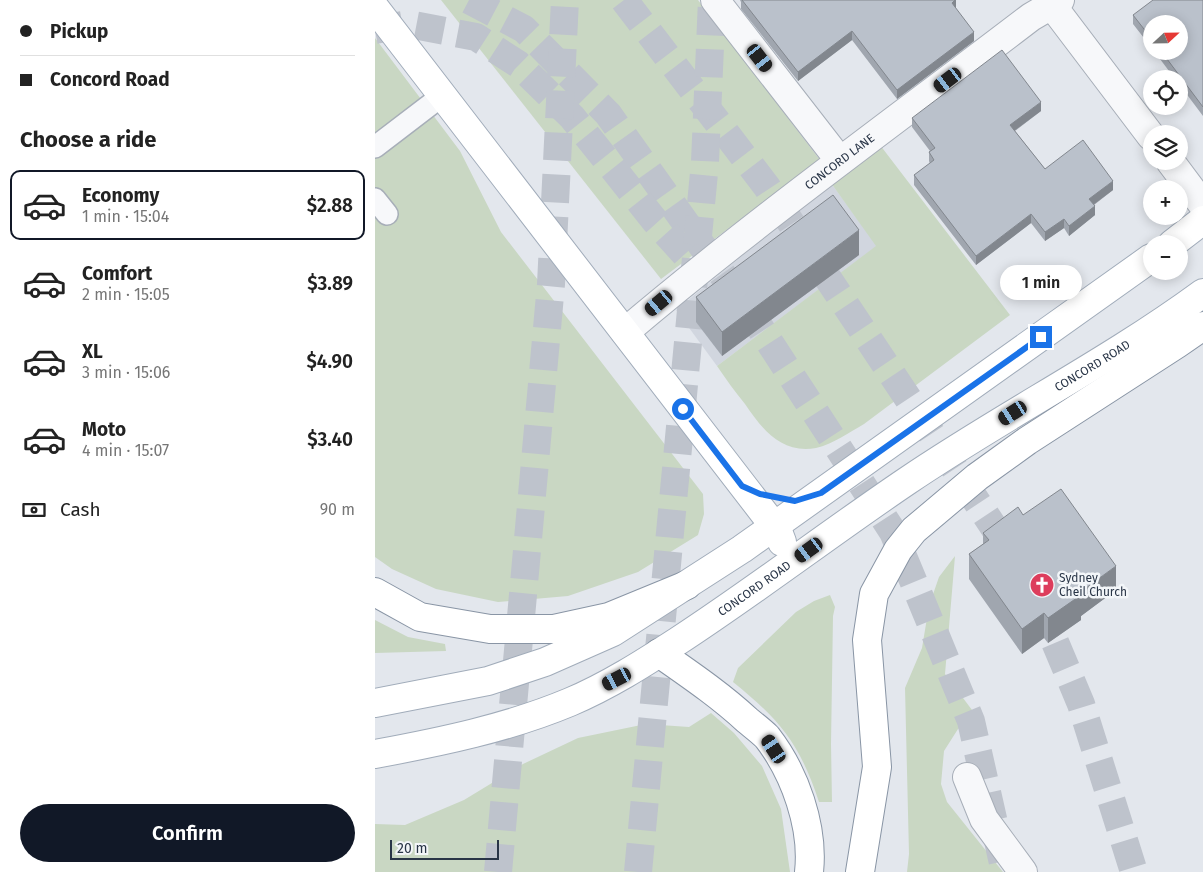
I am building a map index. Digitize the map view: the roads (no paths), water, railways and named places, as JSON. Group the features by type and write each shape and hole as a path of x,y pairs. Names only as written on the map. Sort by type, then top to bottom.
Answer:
{"main road":[{"path":"375,8 774,526 783,545 780,565 772,576"},
{"path":"1183,235 1203,220"},
{"path":"375,703 488,681 545,662 613,632 742,549 1143,264"},
{"name":"CONCORD ROAD","path":"375,754 428,744 525,718 571,702 617,679 722,612 907,480 1166,320 1203,293"},
{"path":"860,870 877,767 867,640 874,594 898,550 914,530 977,477 1027,441 1203,326"},
{"path":"742,486 760,494 795,501 821,493"},
{"path":"375,592 420,617 490,629 554,628 609,617 687,585"},
{"path":"659,653 713,692 766,737 790,774 803,809 811,857 809,872"}],"street":[{"path":"715,0 840,161"},
{"path":"1053,2 1143,125"},
{"name":"CONCORD LANE","path":"625,332 840,161 1053,2"},
{"path":"1177,170 1203,205"},
{"path":"967,777 984,819 1023,872"}],"lane":[{"path":"375,147 443,95"}],"tunnel":[{"path":"469,0 524,29 608,114 757,323 893,532 971,721 1005,872"},
{"path":"498,872 551,284 565,0"},
{"path":"624,0 767,187 1013,556"},
{"path":"638,872 705,162 712,0"},
{"path":"375,30 408,24 476,37 518,64 572,117 655,221 703,274"},
{"path":"1039,604 1081,704 1134,872"}],"place":[{"name":"Sydney Cheil Church","path":"1042,585"}]}
